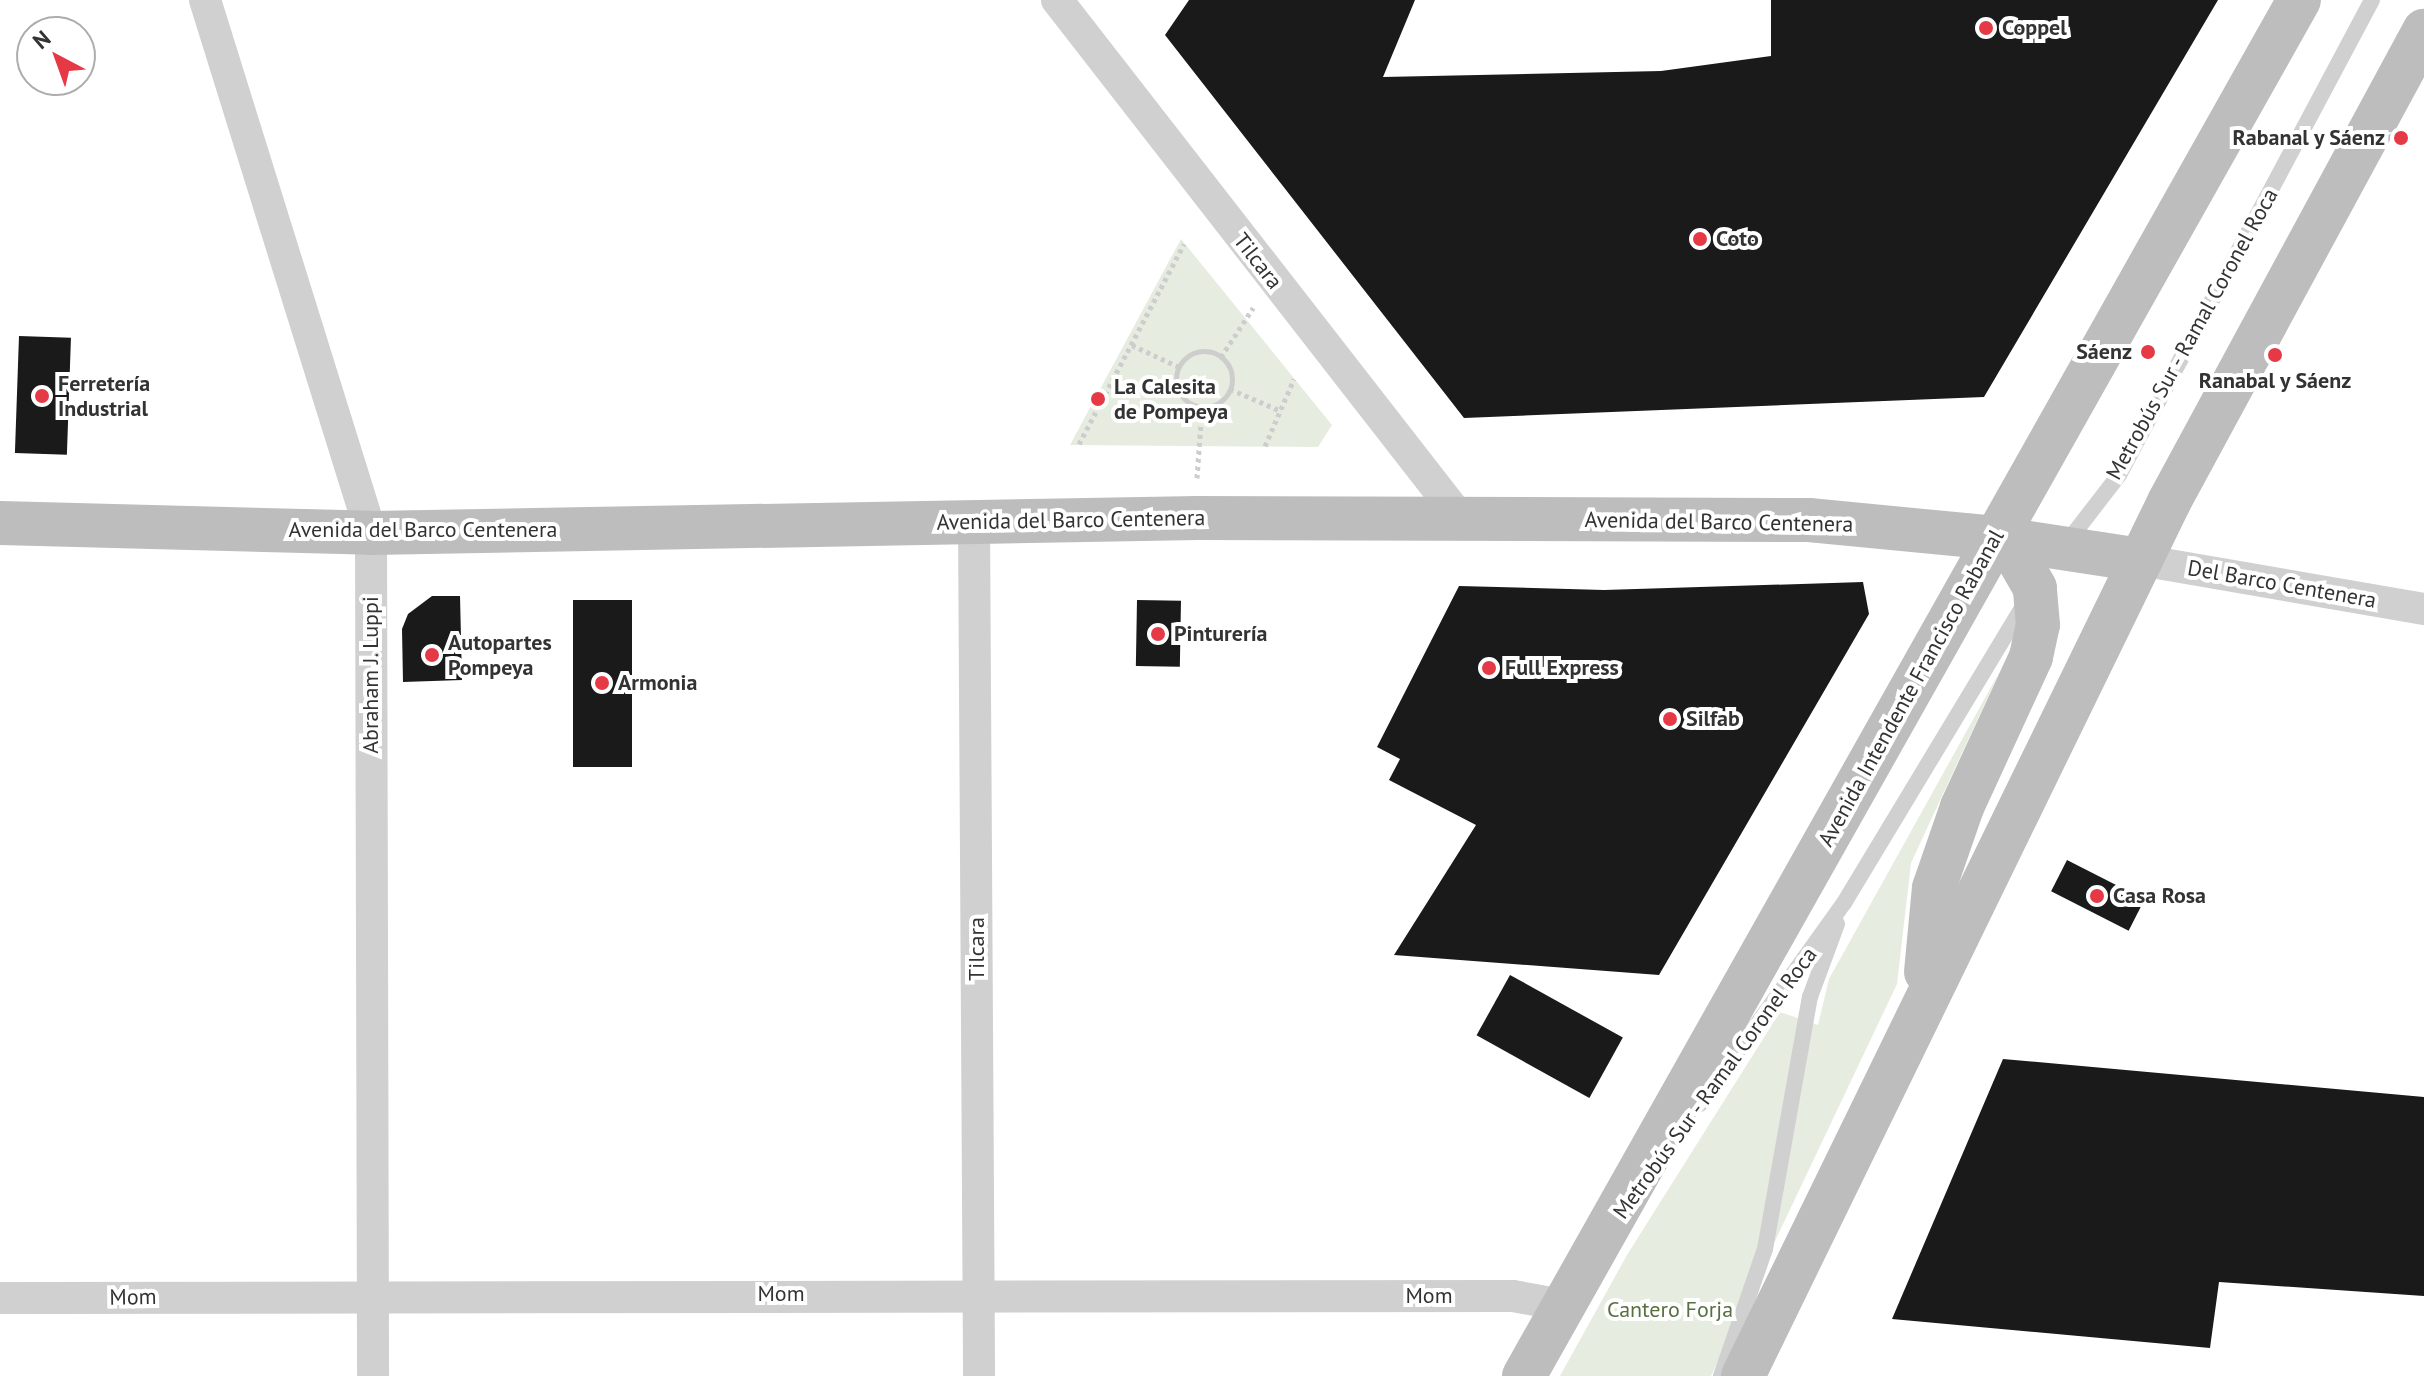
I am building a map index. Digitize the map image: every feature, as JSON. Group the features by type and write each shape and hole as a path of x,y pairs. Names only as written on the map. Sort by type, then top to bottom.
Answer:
{"main road":[{"name":"Avenida Intendente Francisco Rabanal","path":"1524,1376 2299,0"},
{"path":"1743,1376 1924,997 2140,560 2424,31"},
{"name":"Avenida del Barco Centenera","path":"0,523 371,533 974,521 1809,520 1996,538 2048,568 2140,560"},
{"path":"1924,997 1934,888 1962,807 2031,657 2048,568"}],"street":[{"name":"Abraham J. Luppi","path":"205,0 371,533 373,1376"},
{"name":"Tilcara","path":"1057,0 1461,519"},
{"name":"Tilcara","path":"974,521 979,1376"},
{"name":"Del Barco Centenera","path":"2140,560 2424,609"},
{"name":"Mom","path":"0,1298 980,1294 1513,1296 1562,1305"}],"lane":[{"name":"Metrobús Sur - Ramal Coronel Roca","path":"1586,1262 1844,903 2048,568 2119,475 2372,0"},
{"name":"Metrobús Sur - Ramal Coronel Roca","path":"1721,1376 1765,1249 1810,997 1844,903"}],"path":[{"path":"1079,444 1184,244"},
{"path":"1221,357 1243,316"},
{"path":"1132,345 1179,367"},
{"path":"1199,351 1221,357 1231,369 1230,389 1219,403 1202,408 1180,394 1176,378 1179,367 1199,351"},
{"path":"1265,446 1294,379"},
{"path":"1230,389 1281,411"},
{"path":"1171,400 1180,394"},
{"path":"1196,446 1202,408"}],"green space":[{"path":"1181,239 1332,425 1318,447 1070,445"},
{"name":"Cantero Forja","path":"2000,671 1911,863 1897,984 1711,1376 1560,1376 1627,1255 1780,1012 1818,1025 1829,979"}],"building":[{"name":"Coto","path":"1189,0 1415,0 1383,77 1661,71 1771,56 1771,0 2218,0 1984,397 1464,418 1165,35"},
{"name":"Ferretería Industrial","path":"19,336 71,338 67,455 15,453"},
{"name":"Silfab","path":"1863,582 1869,614 1659,975 1394,955 1476,825 1389,780 1400,759 1377,747 1459,586 1604,590"},
{"name":"Autopartes Pompeya","path":"432,596 460,596 462,680 403,682 402,629 408,614"},
{"name":"Armonia","path":"573,600 632,600 632,767 573,767"},
{"name":"Pinturería","path":"1137,600 1181,601 1180,667 1136,666"},
{"name":"Casa Rosa","path":"2067,860 2145,899 2129,931 2051,891"},
{"path":"1510,975 1623,1038 1589,1098 1477,1035"},
{"path":"2003,1059 2424,1097 2424,1296 2219,1282 2210,1348 1892,1319"}],"place":[{"name":"Coppel","path":"1986,28"},
{"name":"Rabanal y Sáenz","path":"2401,138"},
{"name":"Coto","path":"1700,239"},
{"name":"Sáenz","path":"2148,352"},
{"name":"Ranabal y Sáenz","path":"2275,355"},
{"name":"Ferretería Industrial","path":"42,396"},
{"name":"La Calesita de Pompeya","path":"1098,399"},
{"name":"Pinturería","path":"1158,634"},
{"name":"Autopartes Pompeya","path":"432,655"},
{"name":"Full Express","path":"1489,668"},
{"name":"Armonia","path":"602,683"},
{"name":"Silfab","path":"1670,719"},
{"name":"Casa Rosa","path":"2097,896"}]}
